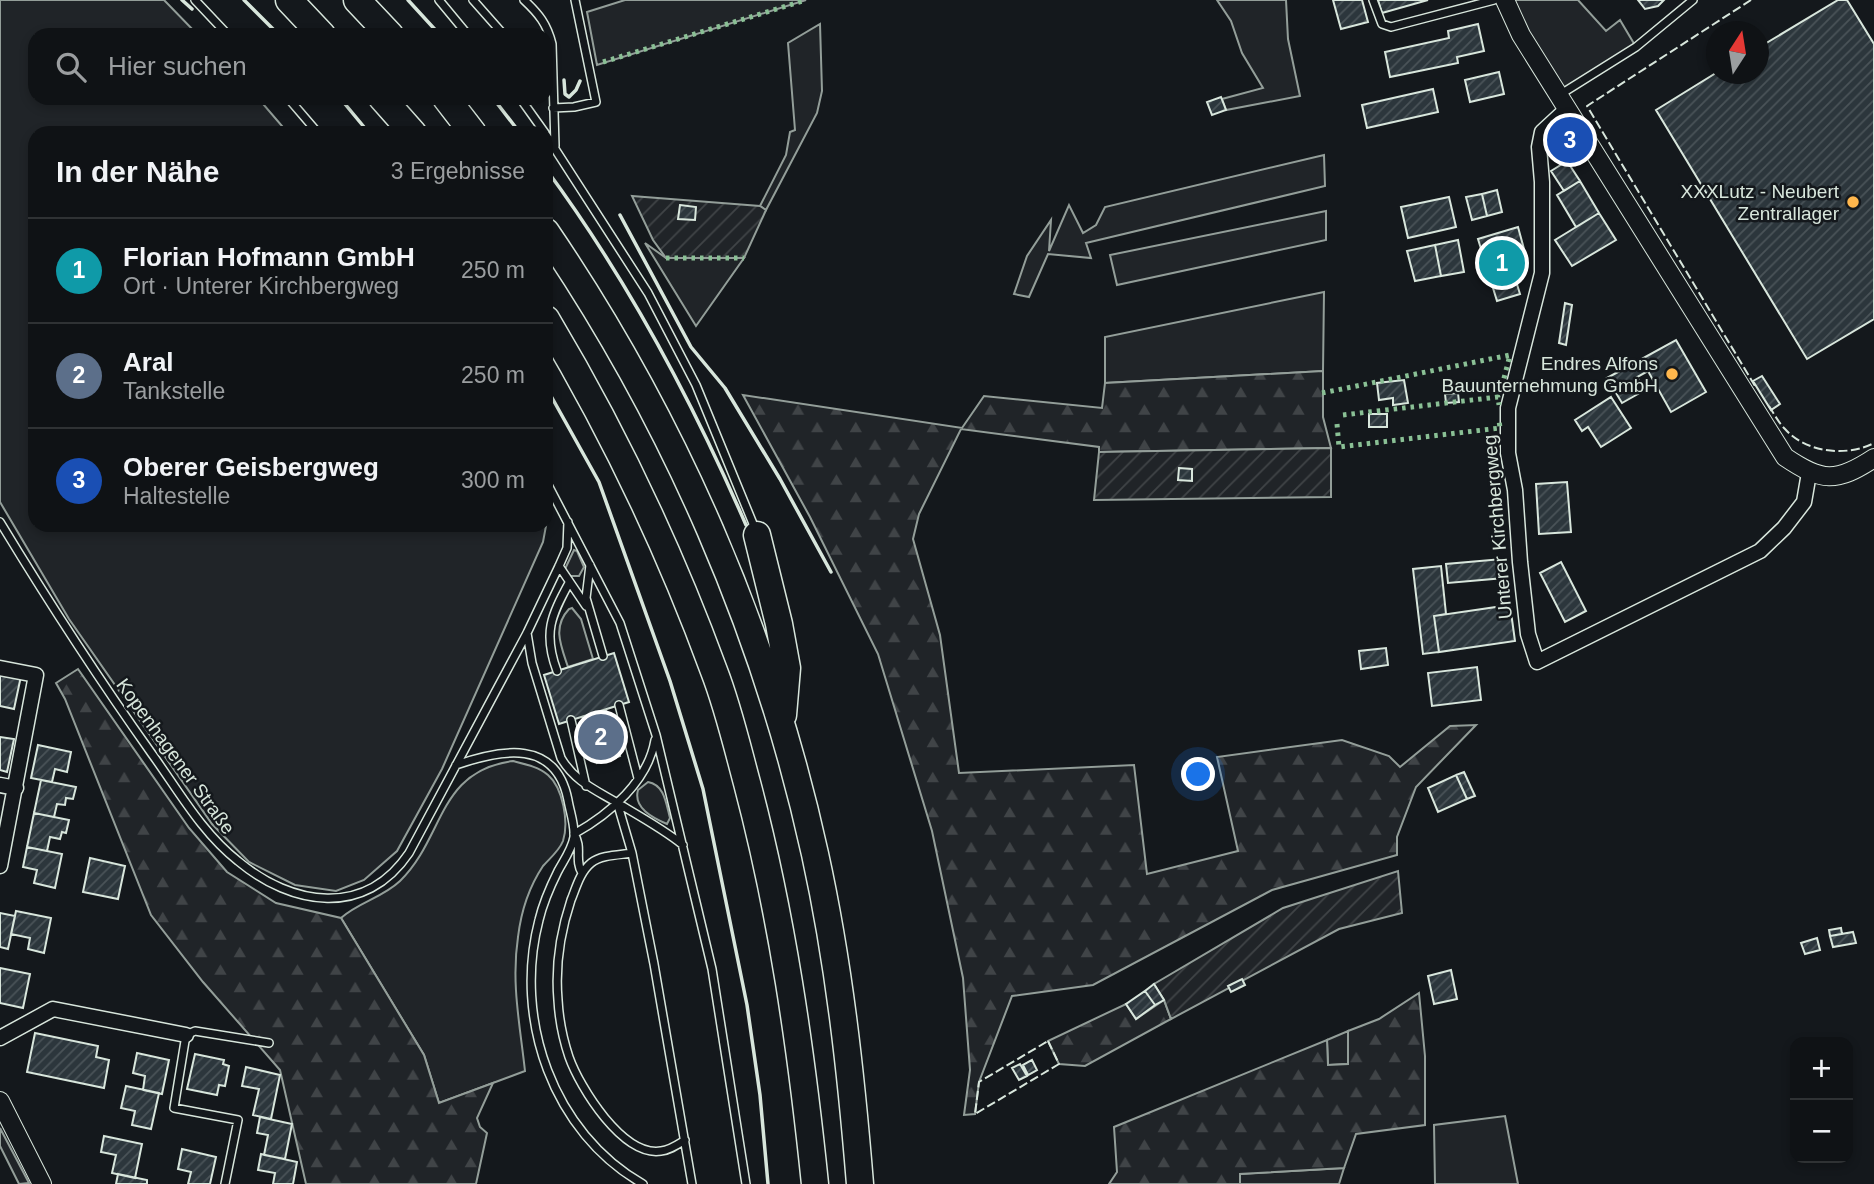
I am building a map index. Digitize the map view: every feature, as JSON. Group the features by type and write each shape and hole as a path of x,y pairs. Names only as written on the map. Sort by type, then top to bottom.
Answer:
{"highway":[{"path":"289,0 315,28"},
{"path":"356,0 383,28"},
{"path":"388,105 407,126"},
{"path":"451,105 468,126"},
{"path":"553,243 620,347 697,498 731,578 762,663 782,727 815,854 852,1086 860,1184"},
{"path":"553,330 585,385 660,535 719,685 776,902 804,1080 815,1184"},
{"path":"757,535 787,668 782,727"}],"street":[{"path":"1506,0 1521,35 1785,457 1809,473 1833,476 1851,473 1874,458"},
{"name":"Unterer Kirchbergweg","path":"1564,101 1542,132 1539,147 1542,182 1542,273 1508,408 1508,453 1515,490 1528,634 1537,662 1760,551 1784,528 1804,502 1809,473"},
{"path":"0,668 36,675 0,866"},
{"path":"0,785 16,788"},
{"path":"0,1038 53,1009 186,1035"},
{"path":"0,1101 42,1184"}],"lane":[{"path":"195,0 222,28"},
{"path":"439,0 462,28"},
{"path":"473,0 498,28"},
{"path":"524,0 539,14 547,28"},
{"path":"553,108 596,102 575,0"},
{"path":"1373,0 1382,24 1391,27 1494,0"},
{"path":"1564,101 1693,0"},
{"path":"553,90 555,147"},
{"path":"294,105 312,126"},
{"path":"525,105 539,126"},
{"path":"553,144 648,293 696,385 757,535"},
{"path":"553,494 620,623 656,736 712,969 746,1184"},
{"name":"Kopenhagener Straße","path":"0,522 61,622 195,815 236,860 267,882 294,894 324,899 351,897 372,888 402,863 527,632 559,566 568,541 568,522"},
{"path":"590,565 586,589 588,610 603,656"},
{"path":"559,566 588,610"},
{"path":"557,671 549,647 549,632 554,614 569,583"},
{"path":"527,632 534,671 561,758 573,775 586,786 663,830 684,846"},
{"path":"619,705 638,778"},
{"path":"571,720 586,786"},
{"path":"643,1184 598,1151 573,1119 553,1084 541,1055 531,976 536,932 544,902 571,847 574,834 594,823 638,778 651,760 656,736"},
{"path":"456,765 508,752 538,758 552,766 564,783 574,834 580,847 578,862 582,873"},
{"path":"552,766 561,758"},
{"path":"617,802 632,853 654,964 692,1184"},
{"path":"632,853 596,860 582,873 565,919 557,962 558,1002 563,1037 589,1096 604,1116 634,1145 657,1152 671,1149 685,1140"},
{"path":"225,1184 238,1120 174,1108 186,1035 195,1031 269,1042"}],"green space":[{"path":"0,0 164,0 191,28 28,28 28,105 264,105 282,126 28,126 28,532 545,532 543,542 442,769 397,851 364,880 336,891 295,885 249,862 212,824 69,619 0,502"},
{"path":"625,0 806,0 597,65 587,12"},
{"path":"1217,0 1286,0 1288,39 1300,96 1226,110 1222,99 1263,88 1242,53 1231,21"},
{"path":"1505,0 1578,0 1606,31 1620,20 1636,47 1560,95"},
{"path":"820,24 822,91 817,113 766,210 760,206 786,155 790,132 795,130 788,43"},
{"path":"1324,155 1325,186 1086,243 1091,258 1048,254 1029,297 1014,294 1027,256 1051,220 1049,251 1069,205 1083,233 1096,225 1105,207"},
{"path":"632,196 760,206 766,210 744,258 666,258 653,240"},
{"path":"1326,211 1326,240 1117,285 1110,255"},
{"path":"645,243 666,258 744,258 696,326"},
{"path":"1324,292 1323,371 1105,383 1105,337"},
{"path":"1323,371 1323,417 1331,448 1099,452 1099,447 961,429 919,514 913,539 940,635 959,773 1134,765 1147,874 1238,851 1217,757 1342,740 1389,756 1400,767 1450,726 1476,725 1416,787 1397,837 1397,855 1272,890 1093,985 1012,996 979,1082 975,1114 964,1115 970,1070 963,978 932,831 878,654 810,517 743,395 962,428 984,396 1102,408 1105,383"},
{"path":"1331,448 1331,497 1094,500 1099,452"},
{"path":"574,550 584,567 579,576 570,576 565,569"},
{"path":"572,608 581,619 593,659 568,667 559,630 564,616"},
{"path":"78,669 189,828 227,872 276,903 341,918 424,1055 439,1103 493,1083 477,1118 480,1127 487,1133 476,1184 306,1184 280,1070 203,982 151,915 65,699 56,683"},
{"path":"513,761 540,770 553,781 561,797 565,824 563,841 538,874 519,928 516,987 525,1071 439,1103 424,1055 341,918 400,881 415,864 445,808 470,778 488,767"},
{"path":"648,782 658,787 664,796 670,818 667,824 650,815 638,802 638,790"},
{"path":"1398,871 1402,913 1339,929 1171,1019 1154,984 1283,908"},
{"path":"1419,993 1425,1056 1425,1125 1356,1134 1344,1168 1240,1174 1240,1184 1109,1184 1117,1172 1114,1127 1327,1040 1328,1065 1348,1064 1348,1031 1379,1019"},
{"path":"1164,1000 1171,1019 1085,1066 1059,1064 1048,1041 1126,1004 1136,1019"},
{"path":"1348,1031 1348,1064 1328,1065 1327,1040"},
{"path":"1505,1116 1518,1184 1435,1184 1434,1125"},
{"path":"0,1128 29,1183 19,1184 0,1146"},
{"path":"1344,1168 1339,1184 1240,1184 1239,1174"}],"building":[{"path":"1333,0 1362,0 1368,22 1341,29"},
{"path":"1378,0 1428,0 1382,13"},
{"path":"1638,0 1664,0 1658,6 1645,9"},
{"path":"1838,0 1847,0 1874,44 1874,319 1807,359 1656,110 1706,79 1706,84 1769,84 1769,41"},
{"path":"1478,24 1484,51 1457,57 1458,63 1390,77 1385,52 1449,38 1448,31"},
{"path":"1499,72 1504,94 1470,102 1465,80"},
{"path":"1433,89 1438,112 1367,128 1362,105"},
{"path":"1221,97 1226,110 1212,115 1207,102"},
{"path":"1567,161 1580,181 1564,191 1551,171"},
{"path":"1580,181 1599,213 1576,227 1557,195"},
{"path":"1497,190 1502,212 1487,216 1482,194"},
{"path":"1482,194 1487,216 1472,220 1466,197"},
{"path":"1449,197 1456,227 1408,238 1401,207"},
{"path":"680,205 696,207 695,220 678,219"},
{"path":"1599,213 1616,240 1572,266 1555,240"},
{"path":"1518,227 1527,260 1511,265 1520,294 1497,301 1478,239"},
{"path":"1458,240 1464,272 1441,276 1435,245"},
{"path":"1435,245 1441,276 1415,281 1407,251"},
{"path":"1565,303 1572,305 1566,345 1559,343"},
{"name":"Endres Alfons Bauunternehmung GmbH","path":"1676,340 1706,392 1671,412 1648,371 1637,377 1645,390 1622,403 1607,378"},
{"path":"1762,376 1780,404 1771,410 1753,381"},
{"path":"1404,380 1408,403 1393,405 1393,398 1379,400 1377,383"},
{"path":"1458,393 1459,402 1446,403 1445,394"},
{"path":"1611,397 1631,428 1601,447 1588,427 1582,431 1575,420"},
{"path":"1369,414 1387,414 1387,427 1369,427"},
{"path":"1179,468 1192,469 1192,481 1178,480"},
{"path":"1567,482 1571,532 1539,534 1536,484"},
{"path":"1502,559 1504,578 1448,583 1446,564"},
{"path":"1561,562 1586,611 1565,622 1540,573"},
{"path":"1441,566 1446,614 1434,616 1439,652 1423,654 1413,569"},
{"path":"1510,605 1515,641 1439,652 1434,616"},
{"path":"1386,648 1388,665 1361,669 1359,651"},
{"path":"614,653 629,702 559,724 544,675"},
{"path":"1477,667 1481,700 1432,706 1428,673"},
{"path":"0,671 21,676 14,709 0,706"},
{"path":"606,710 620,756 597,763 583,717"},
{"path":"0,737 14,739 7,772 0,770"},
{"path":"38,745 71,752 67,772 55,769 52,782 31,778"},
{"path":"1464,772 1475,796 1467,799 1456,775"},
{"path":"1456,775 1467,799 1438,812 1428,788"},
{"path":"41,780 76,787 73,799 66,798 65,805 57,804 54,817 34,813"},
{"path":"34,813 69,820 66,833 62,832 60,839 50,837 47,851 27,847"},
{"path":"27,847 62,854 55,888 34,883 37,870 23,867"},
{"path":"90,858 125,866 118,899 83,892"},
{"path":"16,911 51,918 44,953 28,949 30,938 11,934"},
{"path":"0,913 15,916 8,949 0,947"},
{"path":"1841,928 1842,934 1830,936 1829,930"},
{"path":"1853,932 1856,943 1833,947 1830,936"},
{"path":"1817,938 1820,950 1805,954 1801,943"},
{"path":"0,968 30,974 23,1008 0,1003"},
{"path":"1451,970 1457,999 1434,1004 1428,976"},
{"path":"1242,979 1245,985 1231,992 1228,986"},
{"path":"1154,984 1164,1000 1155,1005 1145,991"},
{"path":"1145,991 1155,1005 1136,1019 1126,1004"},
{"path":"35,1033 98,1046 96,1057 109,1060 104,1088 27,1072"},
{"path":"137,1053 169,1060 162,1094 143,1090 145,1076 133,1073"},
{"path":"195,1054 224,1060 223,1064 229,1066 225,1086 219,1085 217,1095 187,1089"},
{"path":"1032,1060 1037,1070 1028,1075 1023,1065"},
{"path":"1020,1064 1027,1076 1019,1080 1012,1068"},
{"path":"246,1067 280,1075 271,1119 253,1115 259,1089 242,1086"},
{"path":"126,1086 159,1093 151,1129 132,1125 135,1111 121,1108"},
{"path":"260,1117 292,1124 285,1159 264,1155 268,1135 257,1133"},
{"path":"104,1136 142,1144 135,1178 112,1173 116,1155 101,1152"},
{"path":"182,1149 216,1157 210,1184 188,1184 191,1172 178,1169"},
{"path":"261,1154 297,1162 293,1184 273,1184 275,1173 258,1170"},
{"path":"118,1174 147,1180 147,1184 116,1184"}],"hedge":[{"path":"603,62 806,0"},
{"path":"666,258 744,258"},
{"path":"1322,393 1510,355 1503,382"},
{"path":"1343,415 1498,397 1499,405"},
{"path":"1337,424 1339,447 1500,428 1499,420"}],"fence":[{"path":"1751,0 1587,106 1755,386"},
{"path":"1769,406 1794,437 1815,448 1852,450 1874,443"},
{"path":"1048,1041 1059,1064 975,1114 979,1082 1048,1041"}],"wall":[{"path":"182,0 192,9"},
{"path":"244,0 272,28"},
{"path":"408,0 434,28"},
{"path":"564,80 565,94 569,97 580,81"},
{"path":"346,105 363,126"},
{"path":"498,105 515,126"},
{"path":"553,179 604,254 656,341 703,431 746,525"},
{"path":"620,215 691,347 725,388 780,479 831,572"},
{"path":"553,400 599,482 670,681 703,789 747,1005 760,1095 768,1184"}],"place":[{"name":"Oberer Geisbergweg","path":"1570,140"},
{"name":"XXXLutz - Neubert Zentrallager","path":"1853,202"},
{"name":"Florian Hofmann GmbH","path":"1502,263"},
{"name":"Endres Alfons Bauunternehmung GmbH","path":"1672,374"},
{"name":"Aral","path":"601,737"}]}
